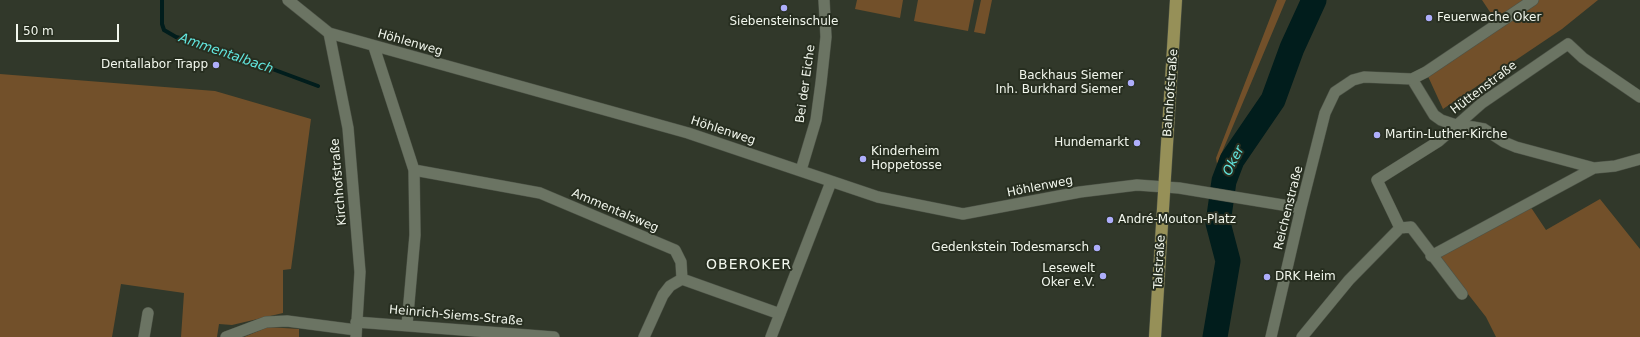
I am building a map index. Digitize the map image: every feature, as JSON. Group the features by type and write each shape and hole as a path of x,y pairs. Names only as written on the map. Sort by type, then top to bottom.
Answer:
{"main road":[{"name":"Bahnhofstraße","path":"1164,186 1176,0"},
{"name":"Talstraße","path":"1155,337 1164,186"}],"street":[{"name":"Höhlenweg","path":"288,0 329,33 374,47 688,133 878,197 963,214 1080,192 1137,185 1164,186 1301,208"},
{"name":"Bei der Eiche","path":"801,170 816,120 826,37 824,0"},
{"path":"1533,0 1426,72 1412,78 1434,115 1441,120 1456,125 1484,129 1504,142 1516,147 1594,168 1616,166 1640,159"},
{"name":"Kirchhofstraße","path":"329,33 348,128 360,272 356,329"},
{"name":"Hüttenstraße","path":"1400,228 1377,180 1439,141 1482,103 1568,44 1583,58 1640,97"},
{"path":"374,47 414,170 415,235 407,325"},
{"name":"Reichenstraße","path":"1272,337 1301,208 1330,101 1338,89 1353,80 1364,77 1412,78"},
{"path":"1431,256 1594,168"},
{"name":"Ammentalsweg","path":"414,170 540,193 675,250 681,262 682,278"},
{"path":"771,337 831,182"},
{"path":"1302,337 1349,280 1400,228 1411,227 1431,256 1462,294"},
{"path":"644,337 663,295 670,286 682,278 780,314"},
{"path":"144,337 148,313"},
{"path":"226,337 266,322 287,322 356,329"},
{"name":"Heinrich-Siems-Straße","path":"356,329 407,325 554,337"}],"shaded area":[{"path":"857,0 903,0 900,18 855,9"},
{"path":"918,0 974,0 968,31 914,21"},
{"path":"981,0 992,0 985,34 974,32"},
{"path":"1277,0 1286,0 1217,164 1216,158"},
{"path":"1482,0 1598,0 1562,29 1443,109 1426,72 1498,24"},
{"path":"0,74 215,91 311,119 291,269 283,270 283,313 232,325 219,324 217,337 181,337 184,293 121,284 112,337 0,337"},
{"path":"1600,199 1640,249 1640,337 1496,337 1486,317 1439,257 1530,206 1546,230"},
{"path":"268,327 299,329 299,337 244,337"}],"waterway":[{"name":"Ammentalbach","path":"162,0 162,24 164,30 176,37 205,44 318,86"},
{"name":"Oker","path":"1215,337 1228,261 1218,223 1224,181 1232,160 1273,100 1292,48 1314,0"}],"place":[{"name":"Siebensteinschule","path":"784,8"},
{"name":"Feuerwache Oker","path":"1429,18"},
{"name":"Dentallabor Trapp","path":"216,65"},
{"name":"Backhaus Siemer Inh. Burkhard Siemer","path":"1131,83"},
{"name":"Martin-Luther-Kirche","path":"1377,135"},
{"name":"Hundemarkt","path":"1137,143"},
{"name":"Kinderheim Hoppetosse","path":"863,159"},
{"name":"André-Mouton-Platz","path":"1110,220"},
{"name":"Gedenkstein Todesmarsch","path":"1097,248"},
{"name":"Lesewelt Oker e.V.","path":"1103,276"},
{"name":"DRK Heim","path":"1267,277"}],"district":[{"name":"OBEROKER","path":"749,265"}]}
